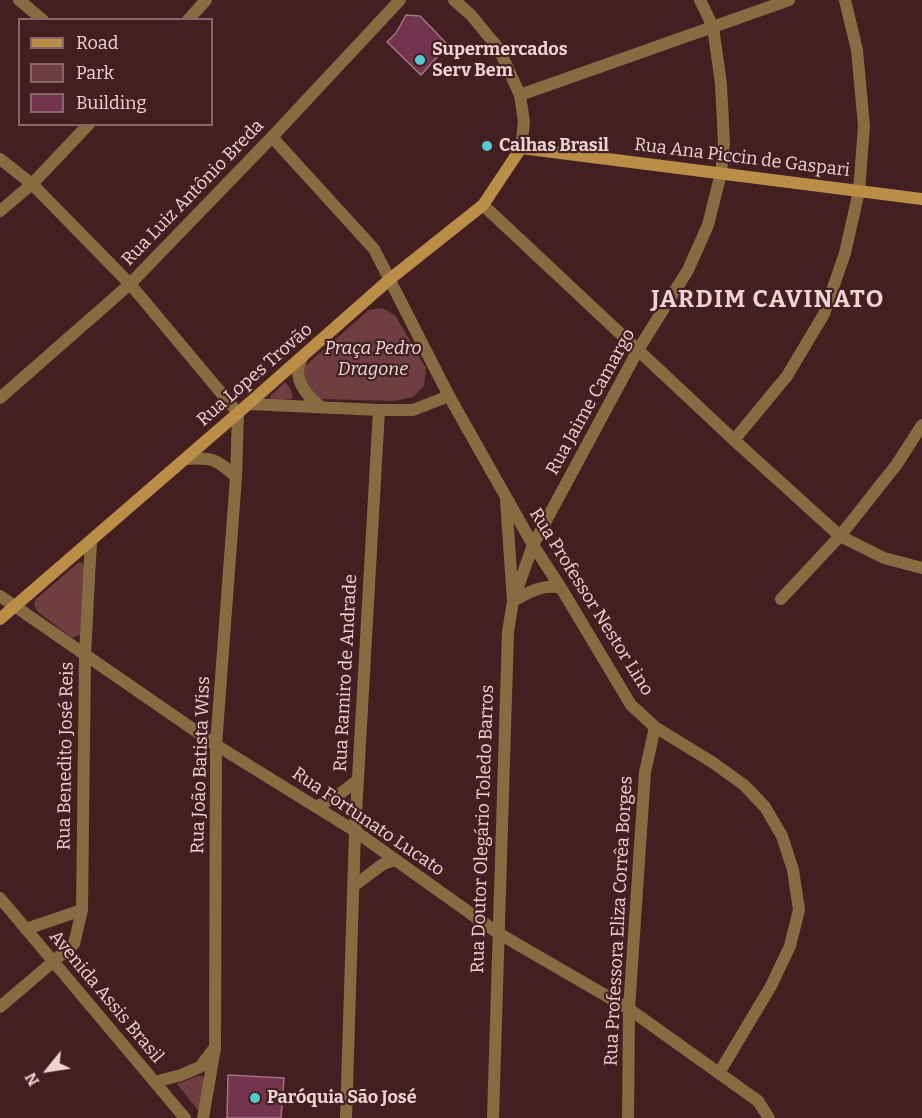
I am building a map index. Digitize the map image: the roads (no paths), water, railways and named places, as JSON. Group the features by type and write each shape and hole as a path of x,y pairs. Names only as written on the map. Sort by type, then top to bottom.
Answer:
{"main road":[{"name":"Rua Ana Piccin de Gaspari","path":"521,148 922,199"},
{"name":"Rua Lopes Trovão","path":"0,619 390,279 483,205 521,148"}],"street":[{"path":"19,0 41,18"},
{"path":"190,18 206,0"},
{"name":"Rua Luiz Antônio Breda","path":"0,398 130,284 400,0"},
{"path":"454,0 471,15 499,49 520,95 524,122 521,148"},
{"name":"Rua Jaime Camargo","path":"533,545 638,350 687,270 708,225 721,173 724,144 722,84 713,27 700,0"},
{"path":"520,95 789,0"},
{"path":"734,440 787,376 824,314 845,253 859,191 864,126 856,50 845,0"},
{"path":"0,211 32,184 87,126"},
{"name":"Rua Professor Nestor Lino","path":"272,137 374,249 449,396 505,496 631,705 655,727 744,785 765,807 782,836 793,870 799,910 790,946 771,986 719,1073"},
{"path":"0,159 32,184 130,284 238,413"},
{"path":"483,205 840,536 884,558 922,568"},
{"path":"302,357 298,370 301,384 309,397 321,407"},
{"path":"249,404 413,410 449,396"},
{"name":"Rua Ramiro de Andrade","path":"346,1118 355,831 379,410"},
{"name":"Rua João Batista Wiss","path":"203,1118 215,1048 216,745 236,477 238,413"},
{"path":"781,599 840,536 897,464 922,425"},
{"path":"186,459 205,457 222,464 236,477"},
{"path":"505,496 513,601 538,589 554,586 561,588"},
{"name":"Rua Benedito José Reis","path":"0,1007 74,944 82,910 85,655 91,541"},
{"name":"Rua Doutor Olegário Toledo Barros","path":"493,1118 508,632 513,601 533,545"},
{"name":"Rua Fortunato Lucato","path":"0,596 216,745 355,831 498,933 629,1010 719,1073"},
{"name":"Rua Professora Eliza Corrêa Borges","path":"628,1118 629,1010 645,772 655,727"},
{"path":"316,807 337,796 358,780"},
{"path":"355,885 383,864 395,860"},
{"name":"Avenida Assis Brasil","path":"0,898 185,1118"},
{"path":"26,929 82,910"},
{"path":"155,1082 200,1067 215,1048"},
{"path":"719,1073 758,1101 769,1118"}],"place":[{"name":"Supermercados Serv Bem","path":"420,60"},
{"name":"Calhas Brasil","path":"487,146"},
{"name":"Paróquia São José","path":"255,1098"}],"district":[{"name":"JARDIM CAVINATO","path":"768,300"}],"park label":[{"name":"Praça Pedro Dragone","path":"373,359"}]}
